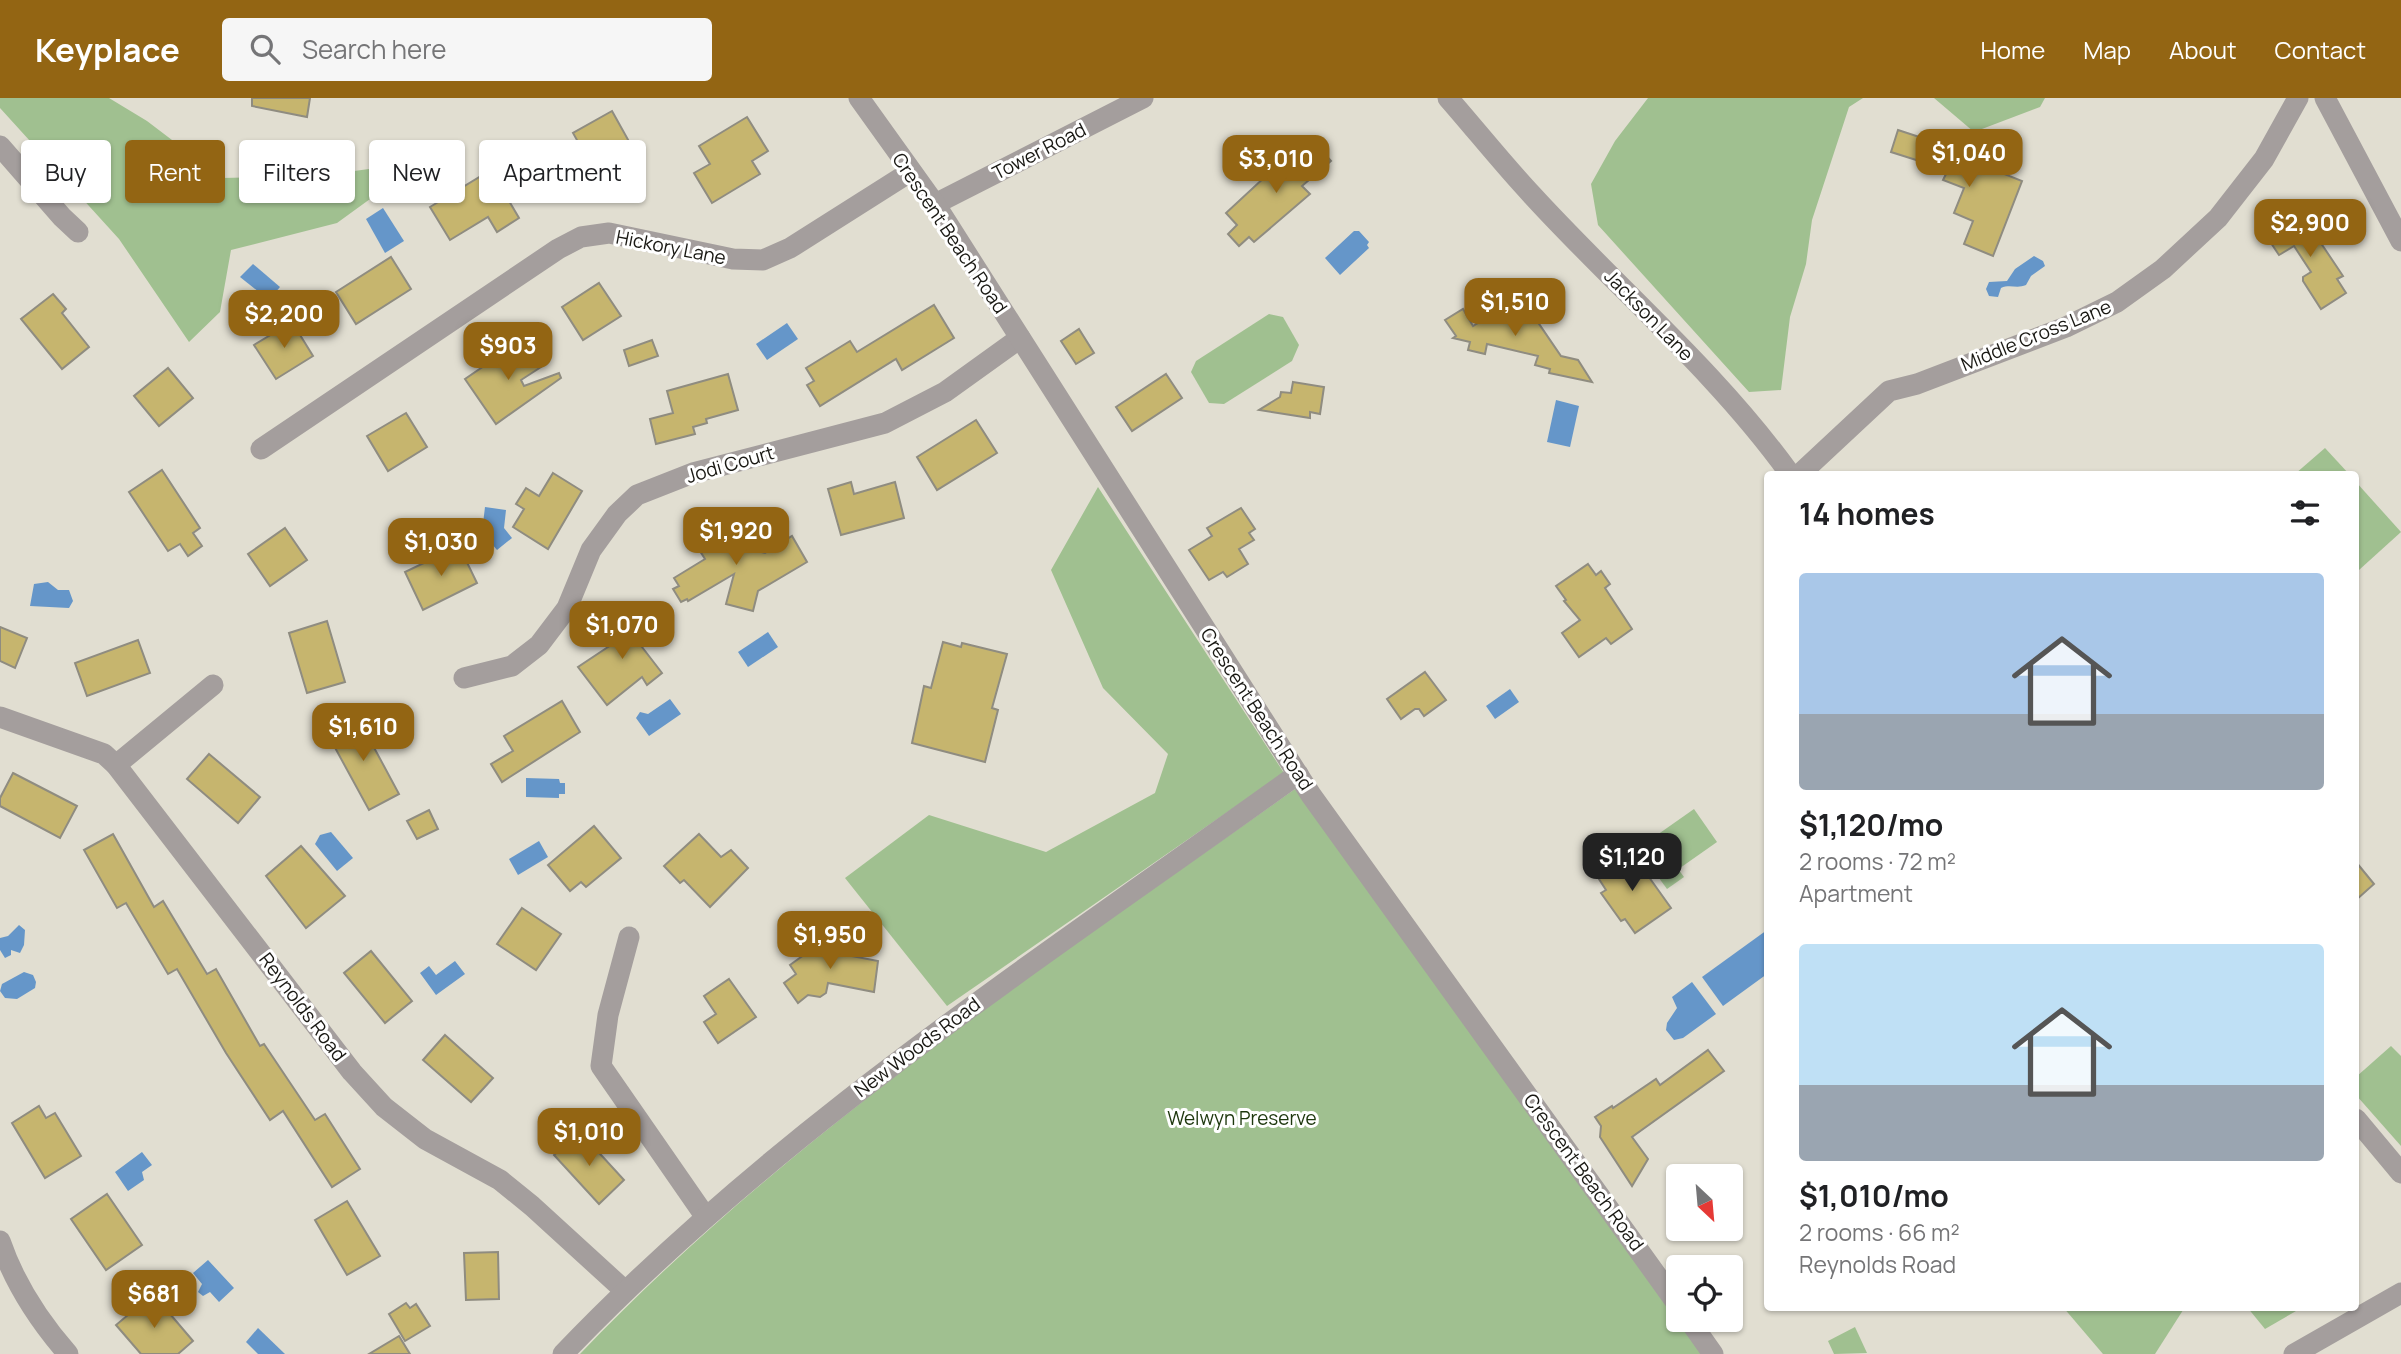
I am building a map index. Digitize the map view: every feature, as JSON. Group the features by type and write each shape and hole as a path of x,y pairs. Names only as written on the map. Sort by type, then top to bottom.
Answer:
{"street":[{"name":"Crescent Beach Road","path":"859,98 935,204 1298,774 1666,1288"},
{"name":"Tower Road","path":"935,204 1143,98"},
{"name":"Jackson Lane","path":"1448,98 1532,195 1674,339 1772,448 1788,471"},
{"name":"Middle Cross Lane","path":"1803,471 1889,391 1917,384 2066,327 2117,302 2163,269 2218,218 2264,159 2298,98"},
{"path":"2325,98 2401,241"},
{"path":"0,146 78,232"},
{"name":"Hickory Lane","path":"261,449 558,249 581,237 609,233 733,259 763,260 790,248 910,172"},
{"name":"Jodi Court","path":"464,678 512,666 539,645 567,608 591,550 617,514 637,495 693,472 886,423 945,392 1020,338"},
{"path":"116,765 213,685"},
{"name":"Reynolds Road","path":"0,717 104,754 116,765 352,1072 384,1107 425,1139 500,1180 624,1290"},
{"name":"New Woods Road","path":"563,1354 624,1290 705,1216 862,1088 965,1010 1298,774"},
{"path":"629,937 608,1015 601,1066 705,1216"},
{"path":"2359,1123 2401,1173"},
{"path":"0,1241 8,1265 52,1335 68,1354"},
{"path":"2294,1354 2401,1293"},
{"path":"1697,1332 1713,1354"}],"green space":[{"path":"0,98 109,98 172,140 125,140 125,203 225,203 225,178 239,178 239,203 355,203 355,171 369,169 369,200 337,223 231,250 220,312 189,342 119,239 86,203 111,203 111,140 29,140 0,108"},
{"path":"1648,98 1863,98 1849,107 1812,220 1806,264 1790,317 1781,390 1749,392 1598,225 1591,184 1615,141"},
{"path":"1934,98 2045,98 2040,107 1974,132"},
{"path":"1269,314 1283,317 1299,345 1292,361 1224,404 1209,403 1191,372 1196,361"},
{"path":"2325,448 2346,471 2298,471"},
{"path":"2359,485 2401,532 2359,570"},
{"path":"1098,487 1284,773 947,1006 845,878 929,815 1046,852 1155,793 1168,754 1103,688 1051,570"},
{"name":"Welwyn Preserve","path":"1295,789 1666,1299 1666,1332 1690,1332 1706,1354 580,1354 661,1274 833,1125 1109,920"},
{"path":"1694,809 1717,842 1680,868 1657,835"},
{"path":"1654,836 1684,877 1667,889 1637,848"},
{"path":"2391,1046 2401,1056 2401,1146 2359,1098 2359,1074"},
{"path":"2066,1311 2182,1311 2155,1354 2103,1354"},
{"path":"2250,1311 2296,1311 2265,1329"},
{"path":"1855,1327 1867,1353 1834,1354 1828,1341"}],"water":[{"path":"383,208 404,241 385,253 366,219"},
{"path":"1354,231 1359,231 1369,242 1369,248 1340,275 1325,258"},
{"path":"2034,256 2043,261 2045,266 2031,276 2026,285 2004,287 1998,297 1989,296 1986,289 1989,282 2007,281 2015,269"},
{"path":"253,264 280,287 269,300 240,277"},
{"path":"787,323 798,339 767,360 756,344"},
{"path":"1556,400 1579,406 1570,447 1547,442"},
{"path":"485,507 506,510 504,528 512,538 497,550 482,532"},
{"path":"48,582 58,590 69,590 73,601 69,608 30,606 34,584"},
{"path":"768,632 778,647 748,667 738,652"},
{"path":"1510,689 1519,702 1495,719 1486,706"},
{"path":"670,699 681,714 649,736 636,718 640,712 648,714"},
{"path":"526,778 559,779 560,783 565,783 565,794 559,794 559,798 526,797"},
{"path":"331,832 353,858 337,871 315,844 320,835"},
{"path":"539,841 548,857 518,875 509,859"},
{"path":"19,925 25,930 24,945 20,953 11,950 11,955 5,958 0,950 0,938 8,936"},
{"path":"1764,932 1764,976 1723,1006 1702,977"},
{"path":"455,961 465,974 436,995 420,973 429,966 436,975"},
{"path":"24,972 33,975 35,988 17,999 5,998 0,991 2,984"},
{"path":"1692,982 1716,1014 1683,1038 1674,1040 1666,1030 1667,1023 1677,1008 1672,997"},
{"path":"142,1152 152,1165 142,1172 144,1180 128,1191 115,1172"},
{"path":"208,1260 234,1288 219,1302 210,1292 203,1296 198,1292 202,1284 193,1273"},
{"path":"258,1328 285,1354 258,1354 246,1342"}],"building":[{"path":"252,98 310,98 307,117 252,106"},
{"path":"612,111 628,140 577,140 573,133"},
{"path":"747,117 768,151 752,161 760,174 712,203 694,173 710,164 699,146"},
{"path":"1898,130 1944,145 1942,149 2022,181 1993,256 1964,244 1973,221 1954,213 1964,188 1943,180 1948,170 1891,152"},
{"path":"1313,141 1331,161 1302,186 1310,194 1254,242 1249,237 1239,246 1228,234 1237,225 1226,213 1280,163 1284,167"},
{"path":"479,177 479,203 510,203 519,218 497,232 488,217 450,240 430,207 437,203 465,203 465,186"},
{"path":"2300,212 2343,276 2337,279 2346,293 2321,309 2303,281 2303,277 2311,272 2294,246 2279,255 2265,234"},
{"path":"391,257 411,289 356,324 336,292"},
{"path":"599,283 621,316 583,340 562,307"},
{"path":"53,294 66,309 62,313 89,347 62,369 21,319"},
{"path":"1520,296 1561,356 1578,360 1592,382 1549,373 1550,369 1535,365 1538,356 1487,344 1485,354 1468,350 1470,342 1453,338 1456,336 1445,320 1463,309 1473,326"},
{"path":"934,305 954,338 902,370 896,359 820,406 807,385 814,381 806,368 850,341 857,352"},
{"path":"292,322 313,356 276,379 254,345"},
{"path":"1079,329 1094,353 1076,364 1061,341"},
{"path":"522,340 541,367 521,380 524,386 559,373 561,378 496,424 465,379"},
{"path":"652,340 658,356 629,366 624,350"},
{"path":"168,368 193,398 159,426 134,396"},
{"path":"728,374 738,410 706,419 707,423 693,427 695,434 656,444 650,419 673,413 667,391"},
{"path":"1166,374 1182,398 1132,431 1116,407"},
{"path":"1293,382 1324,387 1320,414 1310,412 1310,418 1259,410 1280,397 1281,392 1291,393"},
{"path":"406,413 427,447 388,471 367,436"},
{"path":"976,420 997,453 937,490 917,457"},
{"path":"162,470 200,528 193,533 202,546 188,556 180,544 168,551 129,492"},
{"path":"553,473 582,491 548,549 513,527 524,509 516,504 526,488 539,496"},
{"path":"851,482 854,494 895,482 904,518 841,535 828,489"},
{"path":"1241,508 1255,529 1249,533 1254,540 1239,549 1248,564 1227,577 1223,572 1209,580 1189,550 1212,536 1207,528"},
{"path":"714,518 729,543 765,553 792,536 807,562 758,591 753,611 726,604 734,574 688,601 687,599 681,602 673,589 679,586 674,578 705,559 689,534"},
{"path":"285,528 307,560 270,586 248,554"},
{"path":"459,546 477,583 423,610 405,572"},
{"path":"1588,564 1596,575 1601,571 1610,584 1605,588 1632,629 1611,644 1606,638 1579,657 1562,633 1580,620 1564,601 1566,600 1556,586"},
{"path":"631,611 653,639 642,647 662,673 647,685 642,677 607,705 578,667 623,637 613,624"},
{"path":"327,621 345,682 307,693 289,633"},
{"path":"0,627 27,638 15,668 0,661"},
{"path":"138,640 150,673 87,696 75,663"},
{"path":"943,642 961,647 962,643 1007,654 992,708 998,710 985,762 912,743 924,686 931,688"},
{"path":"1425,672 1446,700 1424,716 1419,709 1415,709 1401,719 1387,699"},
{"path":"562,701 580,732 502,782 491,764 513,751 504,736"},
{"path":"357,716 399,794 369,810 327,733"},
{"path":"209,754 260,797 238,823 187,779"},
{"path":"13,773 77,806 60,838 0,806 0,798"},
{"path":"429,810 438,829 417,839 407,821"},
{"path":"594,826 621,858 586,887 581,882 570,891 548,865"},
{"path":"113,834 154,907 163,901 207,974 216,969 260,1046 264,1044 315,1120 325,1114 360,1169 332,1187 283,1111 270,1120 226,1053 177,969 168,974 126,903 117,908 84,850"},
{"path":"699,834 721,857 731,850 748,868 710,907 684,880 680,883 664,866"},
{"path":"301,846 345,896 306,928 266,876"},
{"path":"1631,852 1671,908 1635,933 1625,919 1621,921 1601,893 1606,890 1597,876"},
{"path":"2359,866 2374,884 2359,897"},
{"path":"522,908 561,934 536,970 497,944"},
{"path":"833,934 847,955 878,961 874,992 828,983 826,993 820,997 808,995 798,1003 784,983 796,974 790,965"},
{"path":"371,951 412,1001 385,1023 344,973"},
{"path":"729,979 756,1017 718,1043 704,1022 716,1014 704,996"},
{"path":"445,1035 493,1078 471,1102 423,1060"},
{"path":"1708,1050 1724,1071 1632,1137 1648,1159 1632,1186 1600,1137 1601,1126 1595,1117 1656,1079 1660,1085"},
{"path":"39,1106 46,1118 55,1113 81,1156 45,1178 12,1123"},
{"path":"580,1132 624,1180 599,1204 554,1155"},
{"path":"107,1194 142,1245 106,1270 71,1219"},
{"path":"347,1201 380,1256 347,1275 315,1220"},
{"path":"498,1252 499,1299 466,1300 464,1253"},
{"path":"153,1294 193,1341 178,1354 141,1354 116,1325"},
{"path":"406,1303 410,1308 416,1304 430,1326 405,1341 389,1314"},
{"path":"399,1336 410,1354 369,1354"}]}
